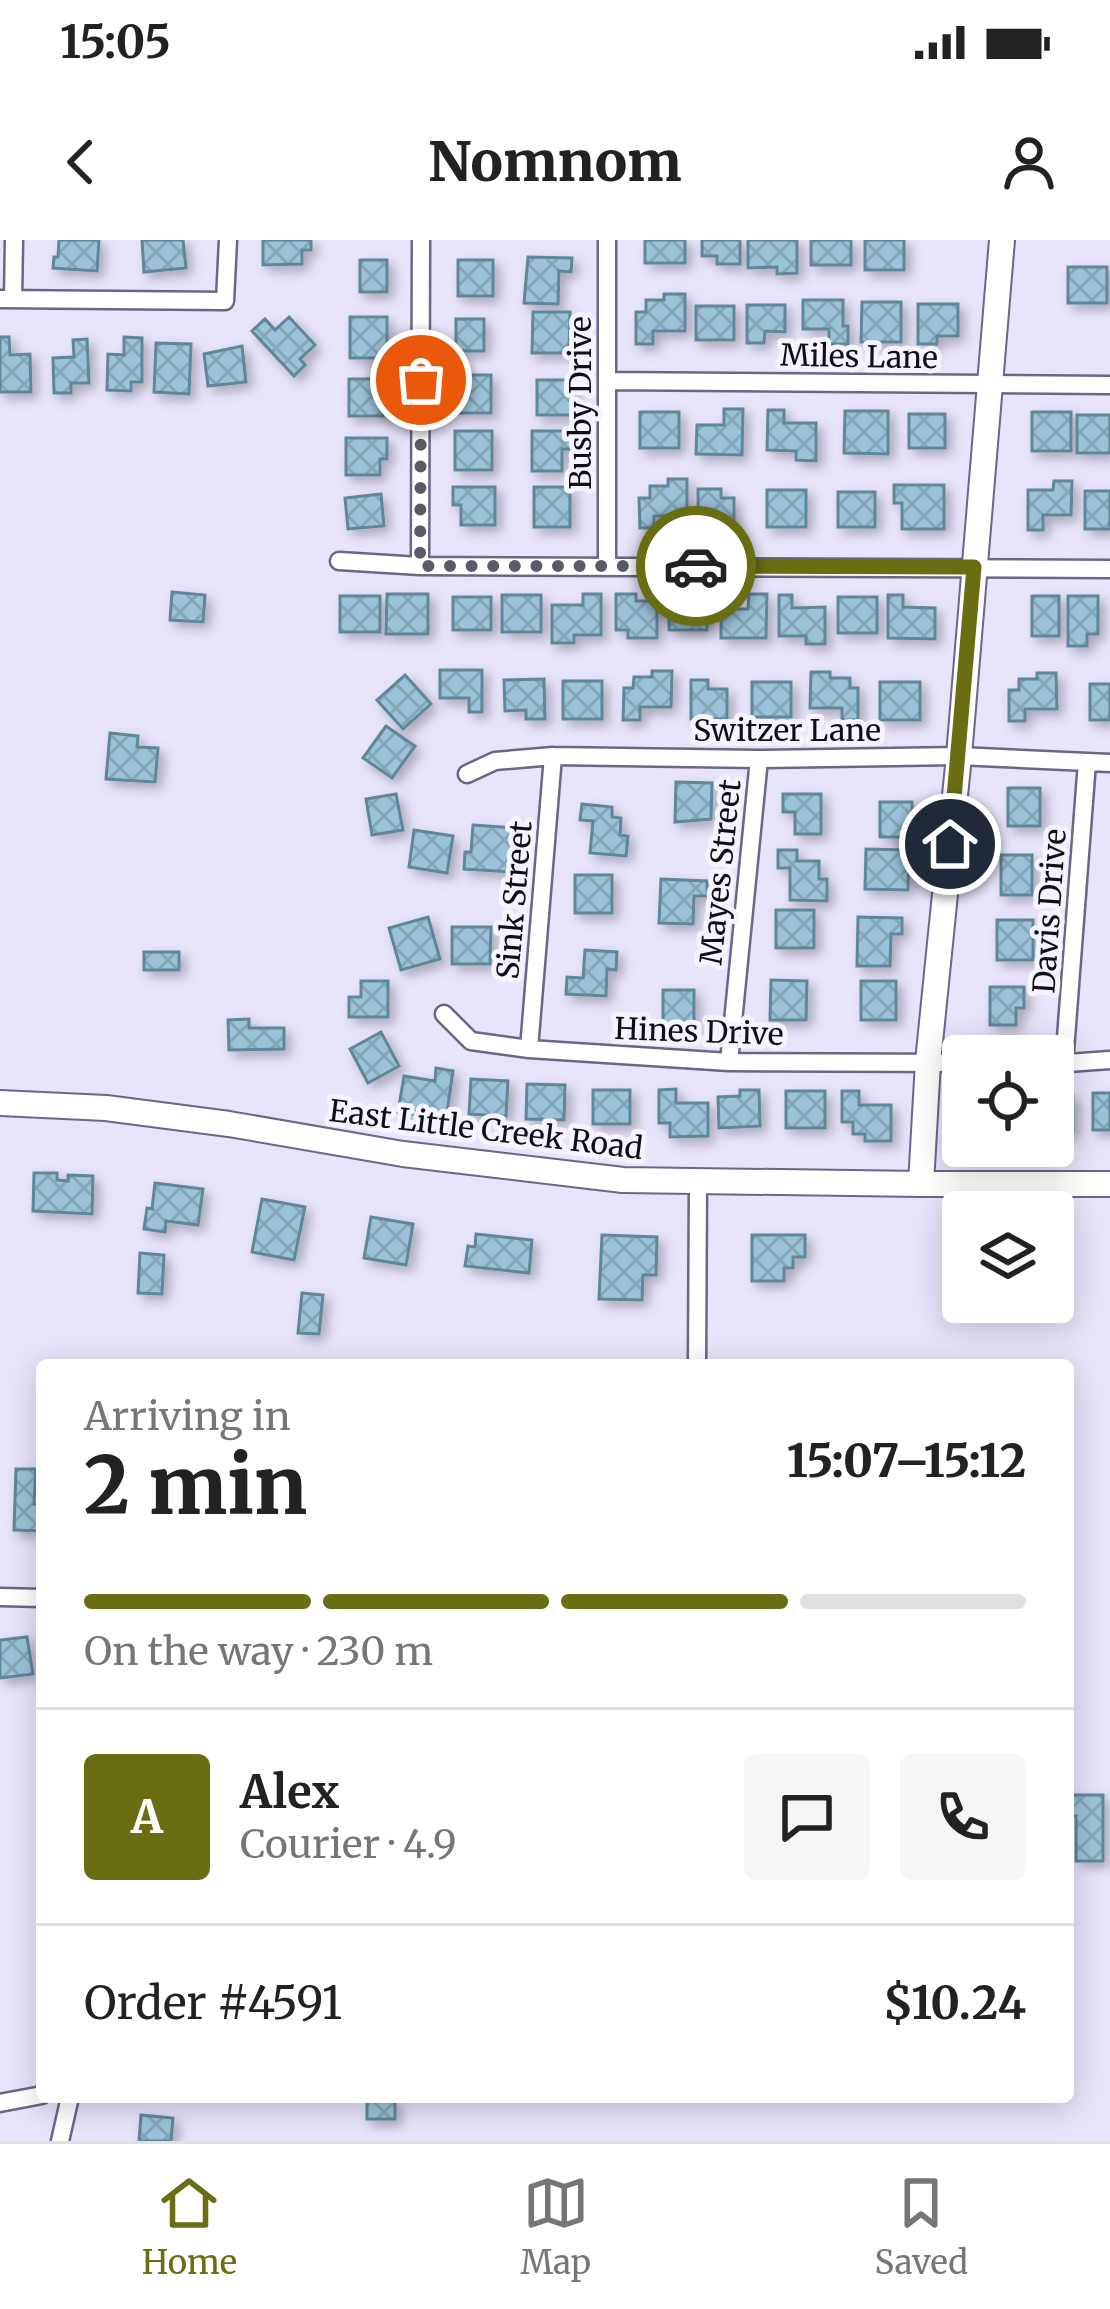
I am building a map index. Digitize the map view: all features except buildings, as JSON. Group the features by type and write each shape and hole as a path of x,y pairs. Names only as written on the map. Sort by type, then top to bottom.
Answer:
{"street":[{"path":"14,240 7,299 225,301 228,240"},
{"path":"420,566 422,240"},
{"name":"Busby Drive","path":"607,240 607,566"},
{"path":"921,1184 1002,240"},
{"name":"Miles Lane","path":"608,381 1110,385"},
{"path":"339,561 420,566 1110,569"},
{"name":"Switzer Lane","path":"467,774 495,760 554,756 959,756 1110,763"},
{"name":"Sink Street","path":"529,1049 554,756"},
{"name":"Mayes Street","path":"729,1062 759,759"},
{"name":"Davis Drive","path":"1062,1035 1088,762"},
{"name":"Hines Drive","path":"444,1014 471,1041 529,1049 729,1062 942,1062"},
{"path":"1074,1063 1110,1060"},
{"name":"East Little Creek Road","path":"0,1103 106,1108 500,1167 623,1180 1110,1184"},
{"path":"697,1359 698,1180"},
{"path":"0,1597 36,1598"},
{"path":"0,2103 36,2096"},
{"path":"60,2141 69,2103"}],"way so far":[{"path":"421,380 420,566 696,566"}],"route":[{"path":"696,566 974,567 950,844"}]}
